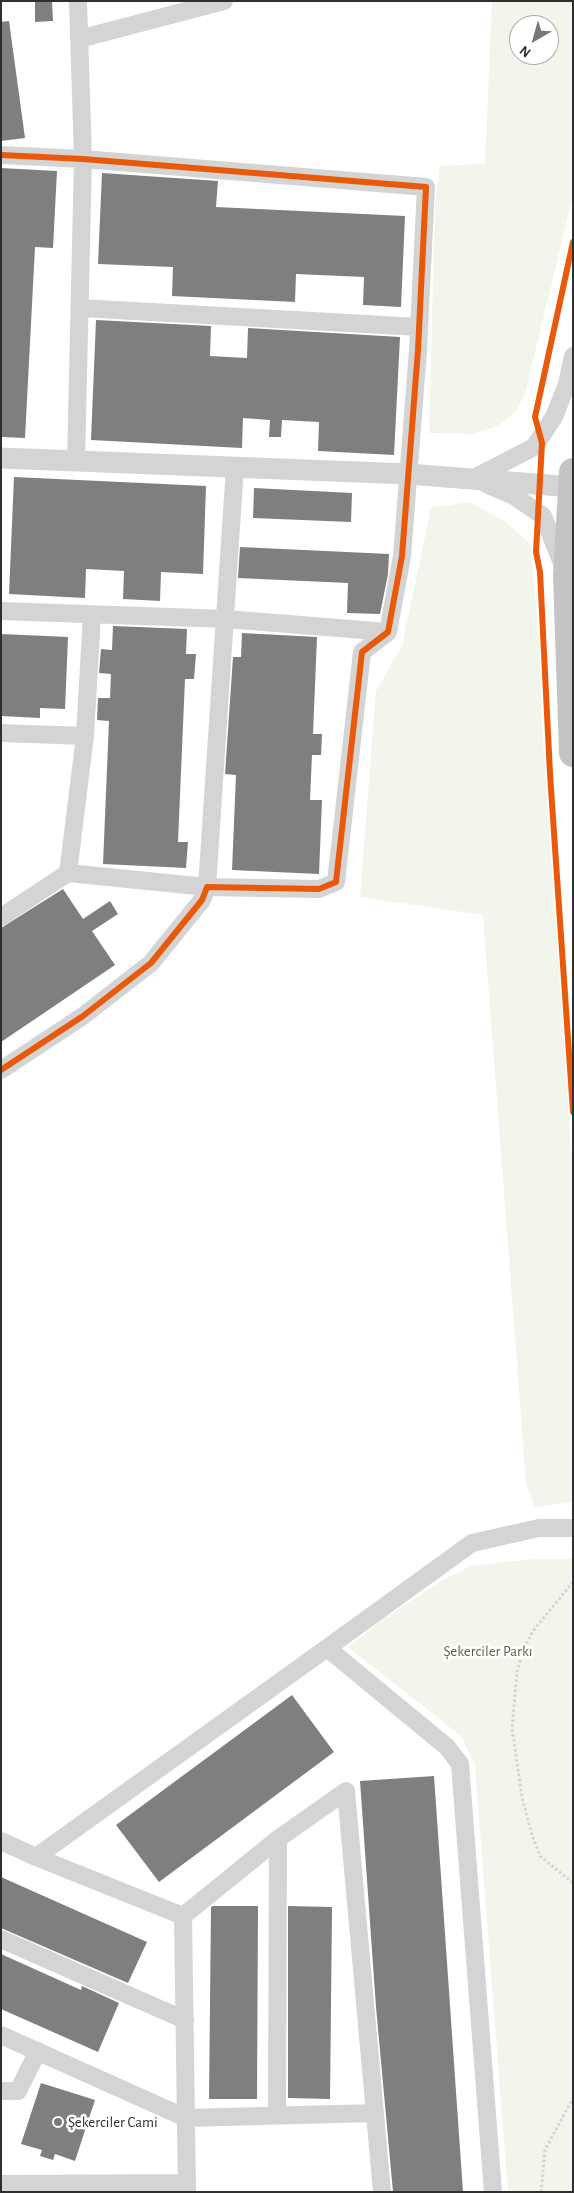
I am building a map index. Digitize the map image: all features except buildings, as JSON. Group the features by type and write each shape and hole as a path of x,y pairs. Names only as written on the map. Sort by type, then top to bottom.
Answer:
{"highway":[{"path":"572,482 567,576 573,753"}],"street":[{"path":"76,461 83,159 78,1"},
{"path":"79,39 224,1"},
{"path":"1,155 83,159 426,187 419,327 402,556 388,632 362,652 336,882 319,889 207,887 68,873 1,917"},
{"path":"80,308 419,327"},
{"path":"474,478 534,447 554,417 567,384 573,356"},
{"path":"1,458 572,482"},
{"path":"1,1070 83,1016 151,963 202,900 207,887 235,467"},
{"path":"474,478 514,496 543,516 567,576"},
{"path":"1,611 226,619 388,632"},
{"path":"68,873 85,736 92,614"},
{"path":"1,733 85,736"},
{"path":"36,1857 472,1543 539,1528 573,1528"},
{"path":"327,1648 448,1746 460,1764 493,2192"},
{"path":"182,1916 278,1839 346,1791 382,2192"},
{"path":"277,2115 278,1839"},
{"path":"1,1841 182,1916"},
{"path":"1,2184 187,2188 182,1916"},
{"path":"1,1939 185,2020"},
{"path":"1,2035 186,2118 375,2113"},
{"path":"1,2091 18,2091 38,2051"}],"path":[{"path":"573,1582 533,1631 524,1648 517,1672 512,1728 522,1797 532,1835 540,1856 573,1883"},
{"path":"540,2192 545,2150 573,2098"}],"green space":[{"path":"492,1 573,1 573,195 525,394 516,411 498,426 472,434 429,433 435,203 440,166 485,164"},
{"path":"469,502 505,521 531,545 539,642 542,724 573,1175 573,1502 535,1507 526,1483 483,915 360,897 376,691 402,646 431,508"},
{"name":"Şekerciler Parkı","path":"534,1559 573,1559 573,2192 508,2192 475,1766 462,1737 348,1647 385,1618 441,1581 471,1566"}],"cycle path":[{"path":"1,155 83,159 426,187 418,350 402,556 388,632 362,652 336,882 319,889 207,887 202,900 151,963 83,1016 1,1070"},
{"path":"573,242 535,417 542,443 536,552 540,572 550,774 573,1112"}],"place":[{"name":"Şekerciler Cami","path":"58,2122"}]}
